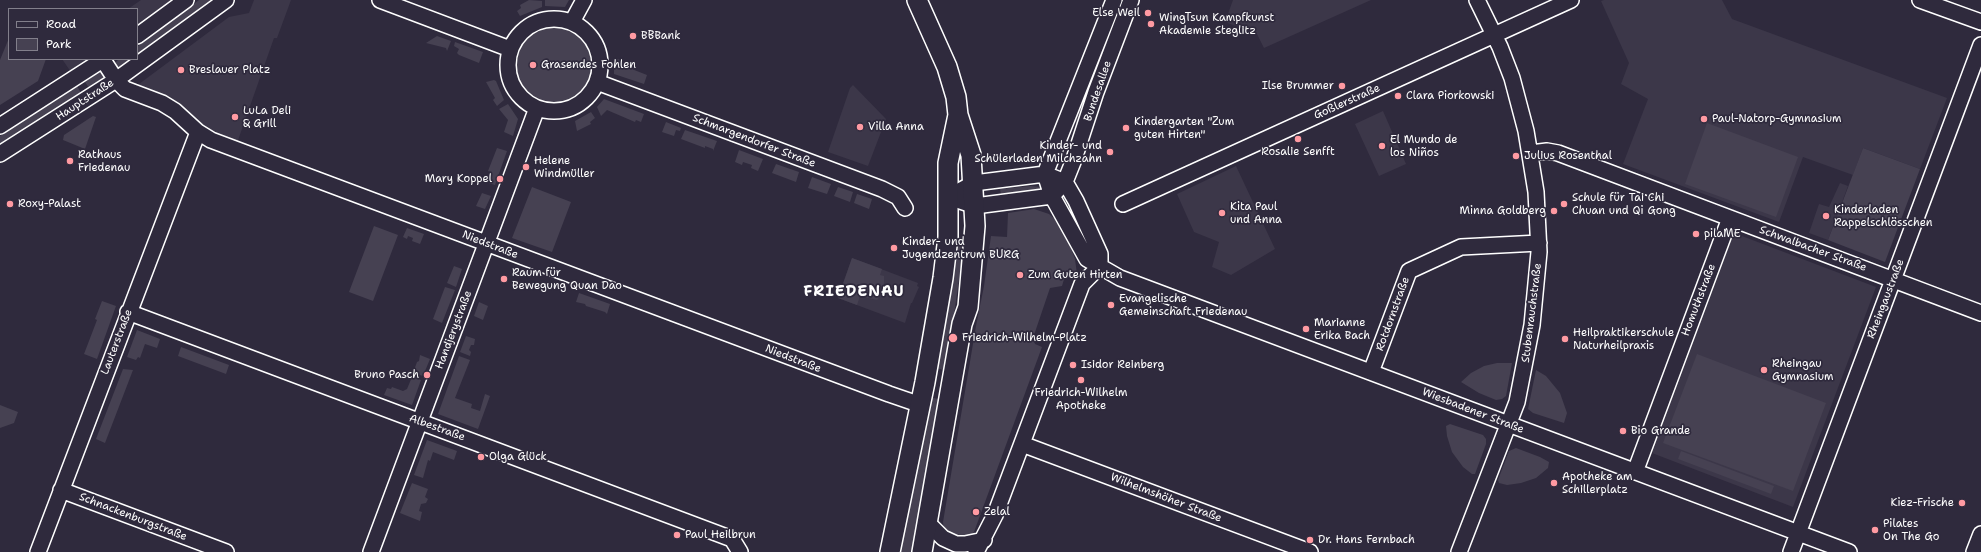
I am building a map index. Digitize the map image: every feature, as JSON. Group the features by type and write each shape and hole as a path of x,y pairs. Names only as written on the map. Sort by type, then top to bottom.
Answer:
{"main road":[{"path":"917,0 947,67 956,97 958,116 972,158 975,206 975,239 968,307 962,324 922,552"},
{"path":"890,552 921,404 943,278 948,237 948,163 958,116"}],"street":[{"path":"138,35 186,0"},
{"name":"Hauptstraße","path":"0,154 116,80 226,0"},
{"path":"380,0 510,49"},
{"path":"572,22 584,0"},
{"name":"Bundesallee","path":"1045,174 1114,0"},
{"name":"Bundesallee","path":"1065,182 1131,0"},
{"name":"Stubenrauchstraße","path":"1459,552 1517,402 1528,351 1536,293 1539,243 1536,192 1531,153 1512,78 1477,0"},
{"name":"Goßlerstraße","path":"1123,204 1571,0"},
{"path":"1920,0 1981,22"},
{"path":"558,19 572,22 584,30 595,43 600,60 597,82 584,100 572,108 558,111 537,108 522,98 512,84 508,68 510,49 522,31 539,21 558,19"},
{"name":"Rheingaustraße","path":"1791,552 1981,45"},
{"path":"0,126 104,60 116,80"},
{"name":"Niedstraße","path":"116,80 126,89 147,96 169,107 198,132 215,141 882,392 921,404"},
{"name":"Schmargendorfer Straße","path":"597,82 882,189 898,197 905,208"},
{"name":"Handjerystraße","path":"371,552 537,108"},
{"name":"Lauterstraße","path":"38,552 128,312 198,132"},
{"name":"Schwalbacher Straße","path":"1531,153 1547,151 1558,153 1981,312"},
{"path":"1045,174 1052,196 1087,259 1100,266"},
{"path":"928,522 943,538 956,544 980,546 1022,444 1082,284 1100,266 1100,254 1076,201 1065,182 1045,174 974,183 948,197"},
{"path":"948,197 975,206 1052,196 1065,182"},
{"name":"Homuthstraße","path":"1635,472 1730,218"},
{"name":"Rotdornstraße","path":"1371,372 1409,271 1461,247 1539,243"},
{"name":"Wiesbadener Straße","path":"1100,266 1120,278 1849,552"},
{"name":"Albestraße","path":"128,312 732,539 740,552"},
{"name":"Wilhelmshöher Straße","path":"1022,444 1310,552"},
{"name":"Schnackenburgstraße","path":"61,490 226,552"},
{"path":"1974,552 1981,534"}],"shaded area":[{"path":"141,0 172,0 138,26 138,8 129,8"},
{"path":"254,0 291,0 277,38 274,38 237,143 215,134 182,109 135,87 229,17 249,13"},
{"path":"1233,0 1371,0 1264,48 1257,34 1225,22"},
{"name":"Paul-Natorp-Gymnasium","path":"1722,0 1732,19 1947,98 1920,169 1863,148 1853,175 1803,157 1779,222 1623,164 1648,99 1621,84 1629,63 1601,1"},
{"path":"63,60 89,60 71,72"},
{"name":"Villa Anna","path":"853,85 886,119 868,166 828,152 850,88"},
{"name":"El Mundo de los Niños","path":"1383,111 1406,164 1379,176 1355,124"},
{"name":"Kita Paul und Anna","path":"1236,166 1275,249 1231,275 1212,267 1219,242 1194,232 1177,194"},
{"name":"Kinderladen Rappelschlösschen","path":"1840,183 1848,186 1828,240 1809,233 1819,204 1829,207"},
{"name":"Rheingau Gymnasium","path":"1734,233 1876,287 1793,507 1652,453"},
{"path":"852,258 918,283 917,286 919,287 911,303 905,323 838,298"}],"green space":[{"path":"199,0 212,0 138,55 138,46"},
{"path":"529,0 542,1 542,7 520,16 517,11 521,8 520,5"},
{"path":"545,0 569,0 565,7 545,6"},
{"path":"1120,0 1125,0 1077,124 1074,121"},
{"path":"554,25 569,28 582,37 591,50 594,65 591,80 582,93 569,102 554,105 539,102 526,93 517,80 514,65 517,50 526,37 539,28"},
{"path":"437,36 451,41 447,51 446,48 426,43"},
{"path":"8,40 8,60 46,60 38,81 0,105 0,60"},
{"path":"455,42 483,52 479,63 459,55 457,53 459,49 454,46"},
{"path":"616,59 623,60 624,66 647,75 644,84 614,74 614,61"},
{"path":"118,60 132,60 119,69 115,63"},
{"path":"101,71 105,78 89,88 85,82"},
{"path":"496,81 504,100 497,106 493,100 495,98 486,82"},
{"path":"77,86 81,93 0,145 0,136"},
{"path":"604,99 644,114 641,122 636,120 635,122 607,110 601,116 597,107"},
{"path":"508,104 518,119 513,136 504,132 508,120 499,109"},
{"path":"591,112 595,118 590,122 591,124 577,131 575,121"},
{"path":"93,116 96,117 85,149 63,140 64,135"},
{"path":"666,122 681,128 680,131 676,130 674,136 662,132"},
{"path":"1707,123 1798,157 1776,217 1685,184"},
{"path":"685,130 717,141 713,151 713,149 705,146 705,148 681,139"},
{"path":"497,148 507,151 495,185 485,182 486,178 488,179 490,172 488,171"},
{"path":"1863,148 1920,169 1885,262 1828,240"},
{"path":"739,150 763,159 758,171 751,168 752,165 743,162 742,165 735,162"},
{"path":"776,164 799,172 796,182 772,173"},
{"path":"812,177 831,184 827,194 808,188"},
{"path":"1031,186 1040,187 1040,189 1001,195 1000,189"},
{"path":"532,187 571,202 552,252 512,238"},
{"path":"838,187 853,192 850,202 834,196"},
{"path":"482,193 491,196 485,209 476,206"},
{"path":"857,194 872,199 869,209 854,203"},
{"path":"1034,209 1049,214 1058,222 1065,233 1075,259 1077,274 1075,279 1065,276 1062,286 1050,288 1033,338 1035,344 1042,347 974,532 969,538 952,537 944,530 943,522 984,286 991,236 1007,237 1008,213"},
{"path":"374,226 398,235 373,301 349,292"},
{"path":"407,228 424,234 420,244 412,241 413,238 408,236 407,239 403,237"},
{"path":"957,237 965,237 946,371 937,368 949,302"},
{"path":"852,258 882,269 880,275 884,276 884,283 881,295 877,300 860,296 857,305 838,298"},
{"path":"454,266 462,269 456,287 447,283"},
{"path":"445,287 455,290 442,323 433,319"},
{"path":"579,293 610,304 607,314 586,306 585,304 576,302"},
{"path":"102,301 116,306 97,359 84,354 97,320 95,319"},
{"path":"479,302 488,306 483,320 474,316"},
{"path":"137,330 160,339 157,348 145,344 140,358 138,357 136,360 127,357"},
{"path":"466,336 475,339 474,345 471,345 469,350 471,352 470,356 460,352"},
{"path":"181,347 229,365 226,374 178,356"},
{"path":"1697,354 1826,403 1793,491 1663,443"},
{"path":"420,355 430,359 423,376 413,373 417,362 419,361"},
{"path":"459,356 470,360 455,398 472,404 471,408 480,411 485,394 490,396 478,429 438,414"},
{"path":"1497,363 1512,363 1506,396 1502,399 1496,400 1479,393 1461,382 1471,373 1484,366"},
{"path":"123,369 133,370 105,443 96,439"},
{"path":"1536,370 1546,376 1560,393 1567,413 1564,423 1533,413 1528,409"},
{"path":"412,377 421,380 412,405 384,395 387,388 391,389 392,387 403,391 407,389"},
{"path":"931,397 941,400 913,552 899,552"},
{"path":"0,405 18,412 14,423 0,428"},
{"path":"1450,424 1483,435 1486,439 1486,444 1475,474 1472,474 1463,467 1452,452 1447,436 1446,426"},
{"path":"427,440 457,451 454,460 433,452 430,461 428,460 423,478 414,475"},
{"path":"1516,448 1549,462 1548,468 1536,478 1521,483 1507,485 1499,483 1498,480 1509,451"},
{"path":"1681,451 1774,486 1771,494 1678,459"},
{"path":"412,483 428,489 425,497 428,499 426,503 421,504 419,511 422,512 420,521 400,513"}],"place":[{"name":"Else Weil","path":"1148,13"},
{"name":"WingTsun Kampfkunst Akademie Steglitz","path":"1151,24"},
{"name":"BBBank","path":"633,36"},
{"name":"Grasendes Fohlen","path":"533,65"},
{"name":"Breslauer Platz","path":"181,70"},
{"name":"Ilse Brummer","path":"1342,86"},
{"name":"Clara Piorkowski","path":"1398,96"},
{"name":"LuLa Deli & Grill","path":"235,117"},
{"name":"Paul-Natorp-Gymnasium","path":"1704,119"},
{"name":"Villa Anna","path":"860,127"},
{"name":"Kindergarten \"Zum guten Hirten\"","path":"1126,128"},
{"name":"Rosalie Senfft","path":"1298,139"},
{"name":"El Mundo de los Niños","path":"1382,146"},
{"name":"Kinder- und Schülerladen Milchzahn","path":"1110,152"},
{"name":"Julius Rosenthal","path":"1516,156"},
{"name":"Rathaus Friedenau","path":"70,161"},
{"name":"Helene Windmüller","path":"526,167"},
{"name":"Mary Koppel","path":"500,179"},
{"name":"Roxy-Palast","path":"10,204"},
{"name":"Schule für Tai Chi Chuan und Qi Gong","path":"1564,204"},
{"name":"Minna Goldberg","path":"1554,211"},
{"name":"Kita Paul und Anna","path":"1222,213"},
{"name":"Kinderladen Rappelschlösschen","path":"1826,216"},
{"name":"pilaME","path":"1696,234"},
{"name":"Kinder- und Jugendzentrum BURG","path":"894,248"},
{"name":"Zum Guten Hirten","path":"1020,275"},
{"name":"Raum für Bewegung Quan Dao","path":"504,279"},
{"name":"Evangelische Gemeinschaft Friedenau","path":"1111,305"},
{"name":"Marianne Erika Bach","path":"1306,329"},
{"name":"Friedrich-Wilhelm-Platz","path":"953,338"},
{"name":"Heilpraktikerschule Naturheilpraxis","path":"1565,339"},
{"name":"Isidor Reinberg","path":"1073,365"},
{"name":"Rheingau Gymnasium","path":"1764,370"},
{"name":"Bruno Pasch","path":"427,375"},
{"name":"Friedrich-Wilhelm Apotheke","path":"1081,380"},
{"name":"Bio Grande","path":"1623,431"},
{"name":"Olga Glück","path":"481,457"},
{"name":"Apotheke am Schillerplatz","path":"1554,483"},
{"name":"Kiez-Frische","path":"1962,503"},
{"name":"Zelal","path":"976,512"},
{"name":"Pilates On The Go","path":"1875,530"},
{"name":"Paul Heilbrun","path":"677,535"},
{"name":"Dr. Hans Fernbach","path":"1310,540"}],"district":[{"name":"FRIEDENAU","path":"854,292"}]}
